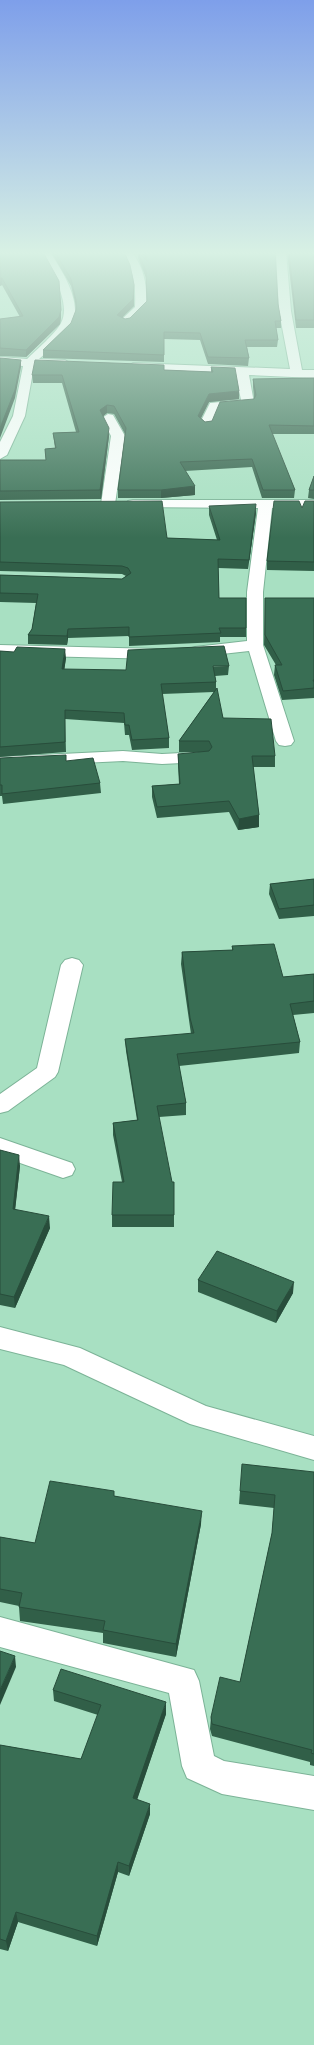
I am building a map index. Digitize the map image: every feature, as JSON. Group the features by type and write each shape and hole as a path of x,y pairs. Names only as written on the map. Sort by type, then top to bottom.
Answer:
{"street":[{"path":"0,455 19,416 29,363 45,347"},
{"path":"292,347 297,373"},
{"path":"0,362 76,365"},
{"path":"124,367 314,374"},
{"path":"205,425 214,406 248,403 242,372"},
{"path":"108,418 118,436 108,504"},
{"path":"266,504 257,564 254,626 255,646 285,741"},
{"path":"92,505 314,504"},
{"path":"0,650 175,653 255,646"},
{"path":"0,762 123,756 162,759 202,757"},
{"path":"0,1106 47,1072 72,965"},
{"path":"0,1147 63,1169"},
{"path":"0,1338 70,1356 200,1416 314,1448"},
{"path":"0,1632 183,1681 199,1766 222,1777 314,1793"}],"building":[{"path":"0,347 29,347 26,350"},
{"path":"46,347 164,347 164,355 43,350"},
{"path":"205,347 247,347 249,358 208,357"},
{"path":"0,358 21,360 15,390 0,428"},
{"path":"35,360 164,365 164,370 213,372 211,367 235,368 239,391 209,394 198,416 205,422 212,421 220,402 254,399 256,395 253,379 314,378 314,426 269,425 295,490 263,490 252,459 180,462 195,486 161,490 118,490 126,428 114,406 107,405 100,410 109,428 100,490 0,491 0,460 46,460 45,449 56,448 53,433 79,432 62,375 32,375"},
{"path":"314,476 314,490 309,490"},
{"path":"162,501 167,538 220,540 209,506 256,504 249,560 218,559 219,598 246,598 246,628 219,628 221,633 129,637 129,627 68,629 67,636 28,635 32,629 38,594 0,593 0,575 122,579 131,573 128,568 122,566 0,562 0,502"},
{"path":"274,501 299,501 302,508 305,501 314,501 314,562 267,561"},
{"path":"265,598 314,598 314,688 283,691 275,665 282,665 265,635"},
{"path":"224,646 229,666 213,666 216,682 161,684 169,738 132,740 129,725 125,725 124,713 65,710 65,742 0,747 0,651 14,652 17,647 65,649 62,669 126,670 128,650"},
{"path":"217,688 223,718 271,719 275,756 252,756 259,815 239,819 229,801 157,807 152,786 180,784 178,754 209,751 212,747 209,741 179,741"},
{"path":"66,755 66,761 93,758 100,783 2,794 2,785 0,785 0,758"},
{"path":"314,879 314,905 279,909 270,884"},
{"path":"274,944 283,977 314,974 314,1001 290,1004 300,1042 177,1054 186,1103 157,1106 172,1182 174,1182 174,1215 112,1215 113,1182 124,1182 113,1123 138,1120 125,1039 194,1033 190,1018 182,952 233,950 232,946"},
{"path":"0,1150 19,1155 13,1209 49,1216 14,1297 0,1294"},
{"path":"217,1251 294,1282 277,1311 198,1280"},
{"path":"242,1464 314,1472 314,1754 311,1753 312,1750 212,1724 211,1717 220,1677 240,1682 272,1533 275,1495 240,1491"},
{"path":"50,1481 114,1491 114,1496 202,1511 176,1644 103,1630 105,1621 19,1607 22,1593 0,1589 0,1537 35,1543"},
{"path":"0,1651 15,1656 0,1690"},
{"path":"61,1669 166,1702 133,1798 150,1804 129,1866 118,1862 97,1936 16,1912 6,1941 0,1939 0,1745 81,1759 101,1705 53,1690"}]}
